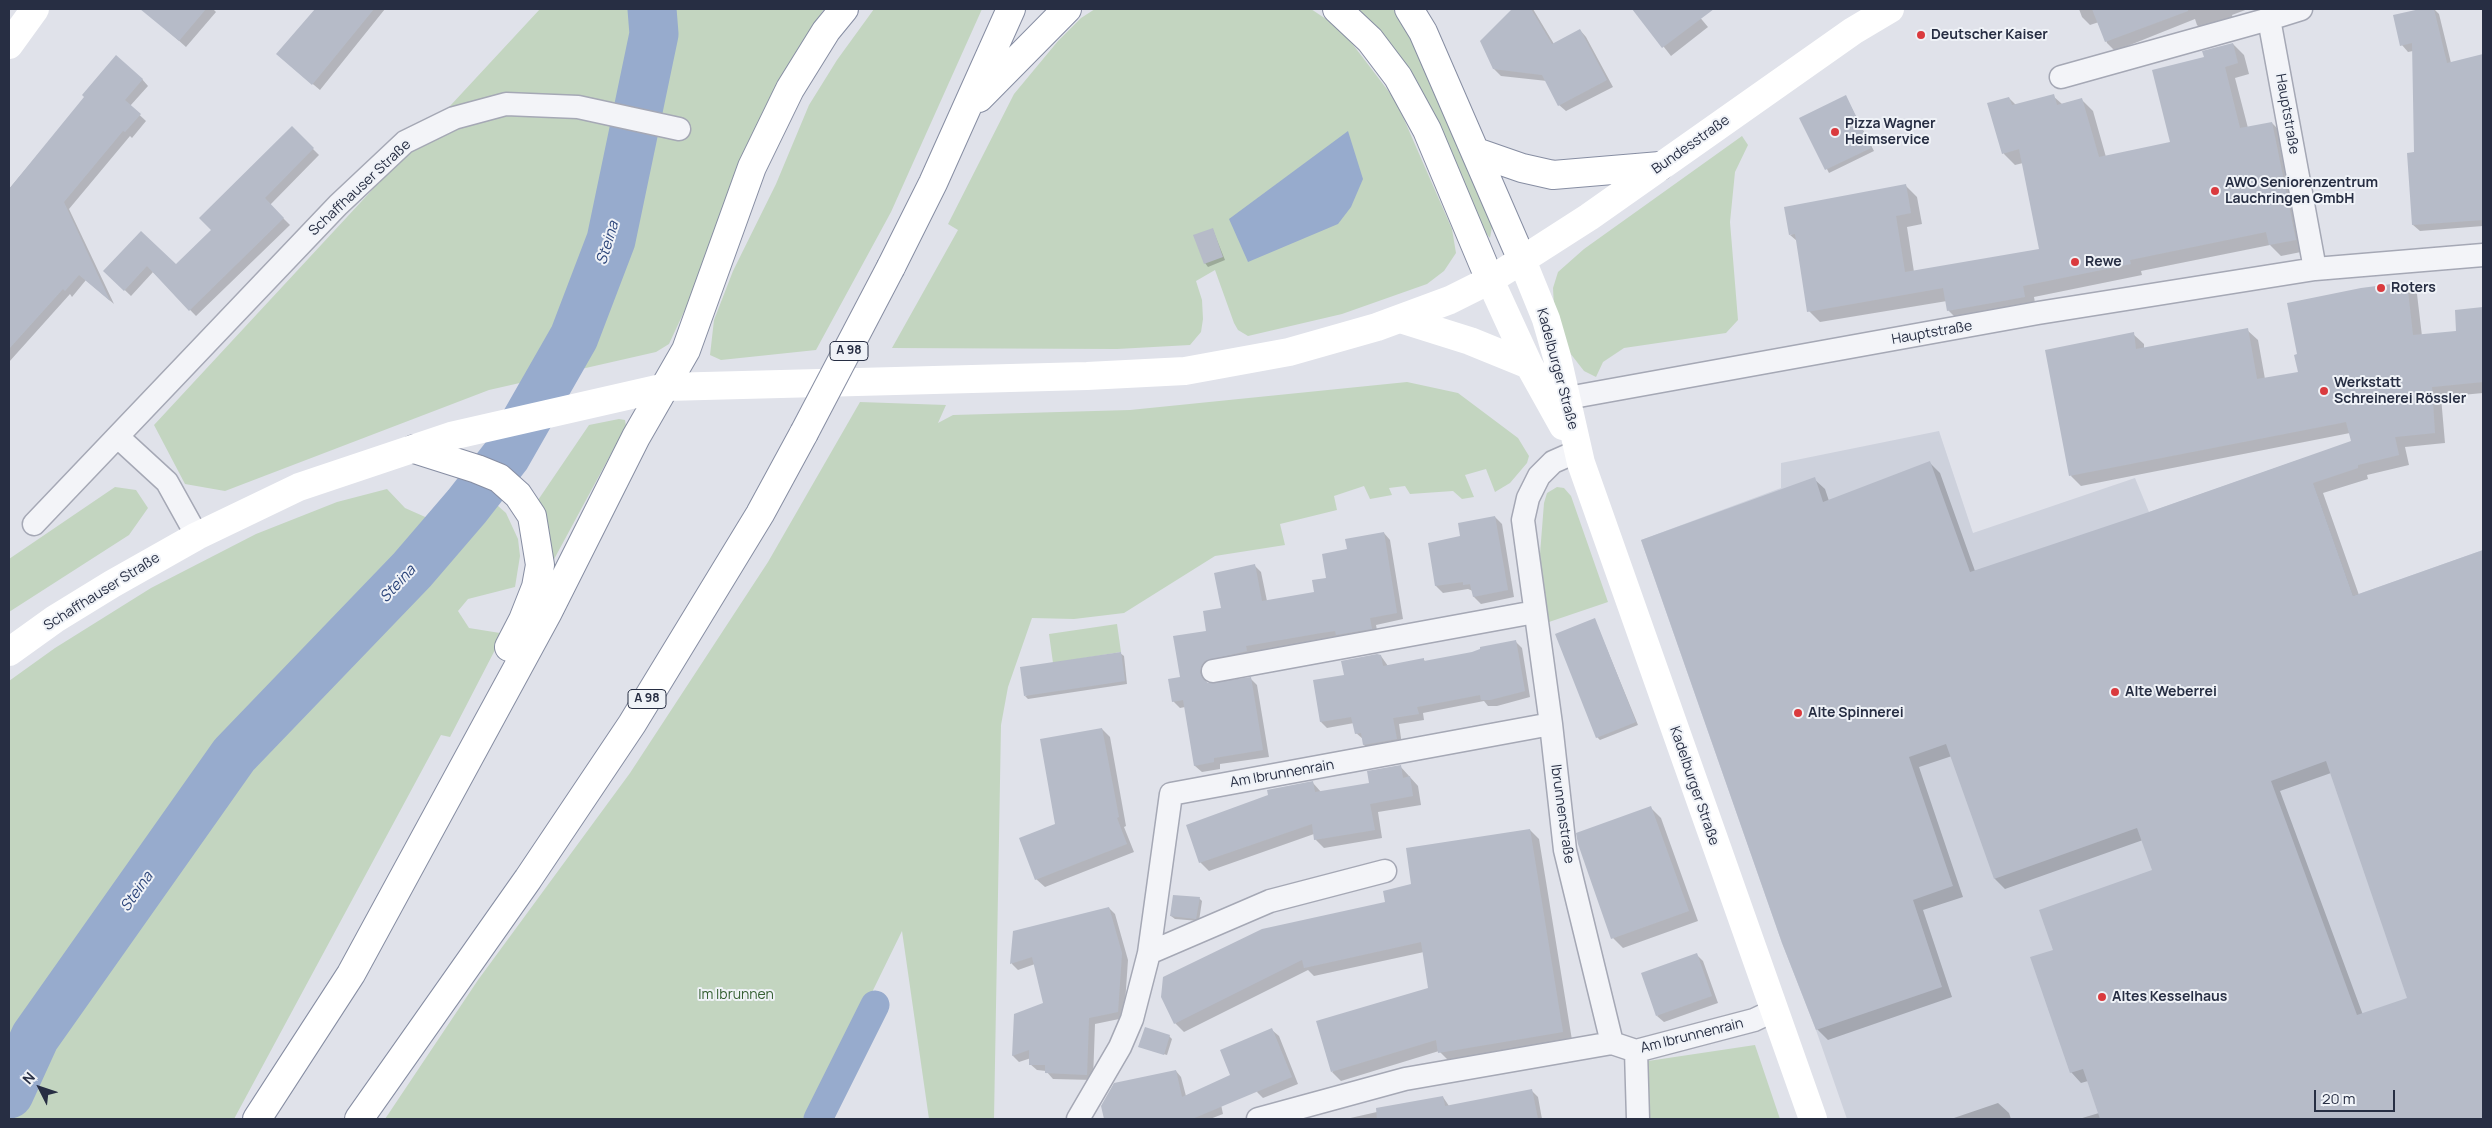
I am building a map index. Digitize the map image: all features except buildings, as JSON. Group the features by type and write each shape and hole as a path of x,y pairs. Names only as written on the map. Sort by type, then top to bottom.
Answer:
{"main road":[{"path":"9,46 35,9"},
{"path":"257,1119 352,974 548,612 636,437 686,350 752,167 790,89 826,31 844,9"},
{"name":"A 98","path":"359,1119 528,879 632,724 760,514 851,347 891,267 1011,9"},
{"path":"964,113 1067,9"},
{"name":"Kadelburger Straße","path":"1338,9 1370,40 1398,77 1427,130 1490,280 1529,365 1558,400"},
{"name":"Kadelburger Straße","path":"1409,9 1424,32 1546,320 1558,400 1578,451 1812,1119"},
{"name":"Bundesstraße","path":"446,447 592,403 666,387 1114,375 1185,371 1289,352 1332,341 1400,319 1450,300 1490,280 1660,166 1853,31 1890,9"},
{"path":"1476,152 1522,168 1553,175 1660,166"},
{"path":"1400,319 1470,341 1529,365"},
{"path":"257,1119 523,620 536,587 540,565 532,516 518,495 499,478 477,468 446,447"},
{"name":"Schaffhauser Straße","path":"9,652 87,599 197,536 299,487 414,449 446,447"}],"street":[{"path":"2061,77 2300,9"},
{"name":"Hauptstraße","path":"2269,19 2314,269"},
{"name":"Schaffhauser Straße","path":"34,524 338,205 405,142 454,118 506,104 578,107 679,129"},
{"name":"Hauptstraße","path":"1558,400 2038,313 2314,269 2483,255"},
{"path":"118,437 167,482 197,536"},
{"name":"Ibrunnenstraße","path":"1578,451 1553,462 1539,476 1528,498 1523,520 1551,724 1565,850 1612,1043"},
{"path":"1213,670 1535,612"},
{"name":"Am Ibrunnenrain","path":"1078,1119 1120,1047 1132,1019 1149,953 1171,794 1551,724"},
{"path":"1149,953 1270,901 1385,871"},
{"name":"Am Ibrunnenrain","path":"1258,1119 1405,1080 1612,1043 1636,1051 1754,1020 1773,1011"},
{"path":"1636,1051 1638,1119"}],"shaded area":[{"path":"1939,431 1973,533 2135,478 2149,512 2304,458 2353,596 2483,550 2483,1119 1847,1119 1816,1030 1782,943 1641,540 1781,488 1781,463"}],"green space":[{"path":"540,9 824,9 792,58 760,118 727,199 696,286 669,344 656,352 489,390 225,491 185,484 154,425"},
{"path":"874,9 982,9 891,212 816,350 721,360 710,355 714,320 733,271 776,184 809,105 837,60"},
{"path":"1095,9 1311,9 1341,29 1396,101 1452,229 1456,253 1444,271 1427,284 1342,314 1248,336 1238,330 1234,323 1215,270 1196,281 1202,300 1203,319 1201,332 1190,345 1117,349 892,348 958,230 948,224 1014,94 1058,41 1081,18"},
{"path":"1358,9 1393,9 1411,39 1486,207 1492,227 1490,238 1483,230 1417,81 1384,35"},
{"path":"1742,136 1748,145 1735,172 1730,222 1738,320 1726,333 1624,348 1603,362 1596,377 1584,371 1570,353 1554,307 1553,288 1558,272 1584,249"},
{"name":"Im Ibrunnen","path":"1407,382 1458,393 1518,438 1529,456 1527,463 1510,483 1495,492 1486,469 1465,475 1474,497 1462,499 1453,491 1410,494 1405,486 1389,488 1392,495 1370,499 1364,486 1334,496 1337,510 1280,524 1285,545 1215,556 1124,613 1074,619 1032,618 1008,687 1001,725 994,1119 929,1119 902,931 810,1119 385,1119 478,980 630,773 768,562 860,402 946,405 938,423 953,415 1130,410"},
{"path":"619,419 625,420 626,426 552,563 536,503 589,425"},
{"path":"459,484 488,497 506,513 518,539 520,556 515,587 468,599 458,611 469,628 500,633 496,648 450,737 441,735 234,1119 9,1119 9,681 55,648 151,588 256,534 337,502 387,489 405,508 432,520"},
{"path":"115,487 136,490 148,508 129,535 9,612 9,559"},
{"path":"1557,487 1564,488 1571,496 1608,602 1549,622 1544,605 1540,554 1544,503 1547,493"},
{"path":"1117,624 1121,652 1053,663 1049,634"},
{"path":"1755,1045 1780,1119 1649,1119 1648,1061"}],"water":[{"path":"1348,131 1363,179 1351,207 1338,224 1248,262 1229,219"}],"waterway":[{"name":"Steina","path":"9,1094 35,1037 234,755 412,570 467,506 506,456 574,337 611,240 654,34 652,9"},
{"path":"818,1119 875,1005"}],"place":[{"name":"Deutscher Kaiser","path":"1921,35"},
{"name":"Pizza Wagner Heimservice","path":"1835,132"},
{"name":"AWO Seniorenzentrum Lauchringen GmbH","path":"2215,191"},
{"name":"Rewe","path":"2075,262"},
{"name":"Roters","path":"2381,288"},
{"name":"Werkstatt Schreinerei Rössler","path":"2324,391"},
{"name":"Alte Weberrei","path":"2115,692"},
{"name":"Alte Spinnerei","path":"1798,713"},
{"name":"Altes Kesselhaus","path":"2102,997"}]}
